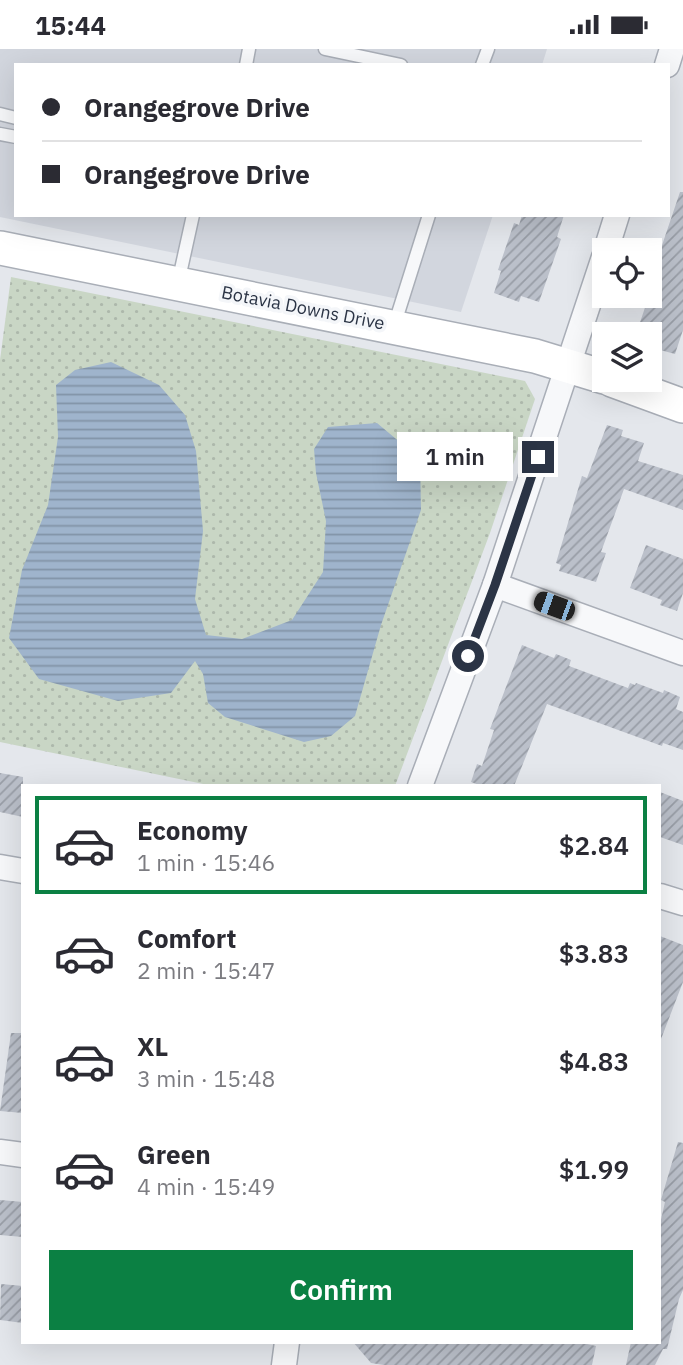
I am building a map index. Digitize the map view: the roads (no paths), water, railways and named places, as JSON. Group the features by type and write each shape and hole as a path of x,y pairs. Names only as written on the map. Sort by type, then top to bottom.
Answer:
{"street":[{"path":"610,238 616,217"},
{"name":"Botavia Downs Drive","path":"0,248 535,356 592,373"},
{"path":"421,784 495,585 592,293"},
{"path":"645,392 683,406"},
{"path":"495,585 683,653"},
{"path":"0,867 21,871"},
{"path":"661,896 683,903"},
{"path":"0,1152 21,1155"},
{"path":"284,1365 287,1344"}],"lane":[{"path":"326,49 392,63"},
{"path":"177,284 194,217"},
{"path":"394,327 428,217"}],"water":[{"path":"111,362 159,385 185,415 196,451 203,531 195,599 206,635 242,639 292,620 323,572 326,521 314,449 328,427 377,423 420,459 421,510 381,625 355,716 331,736 304,742 225,717 208,703 203,674 195,661 171,693 118,701 39,679 9,638 22,570 48,505 58,437 56,385 75,370"}]}
